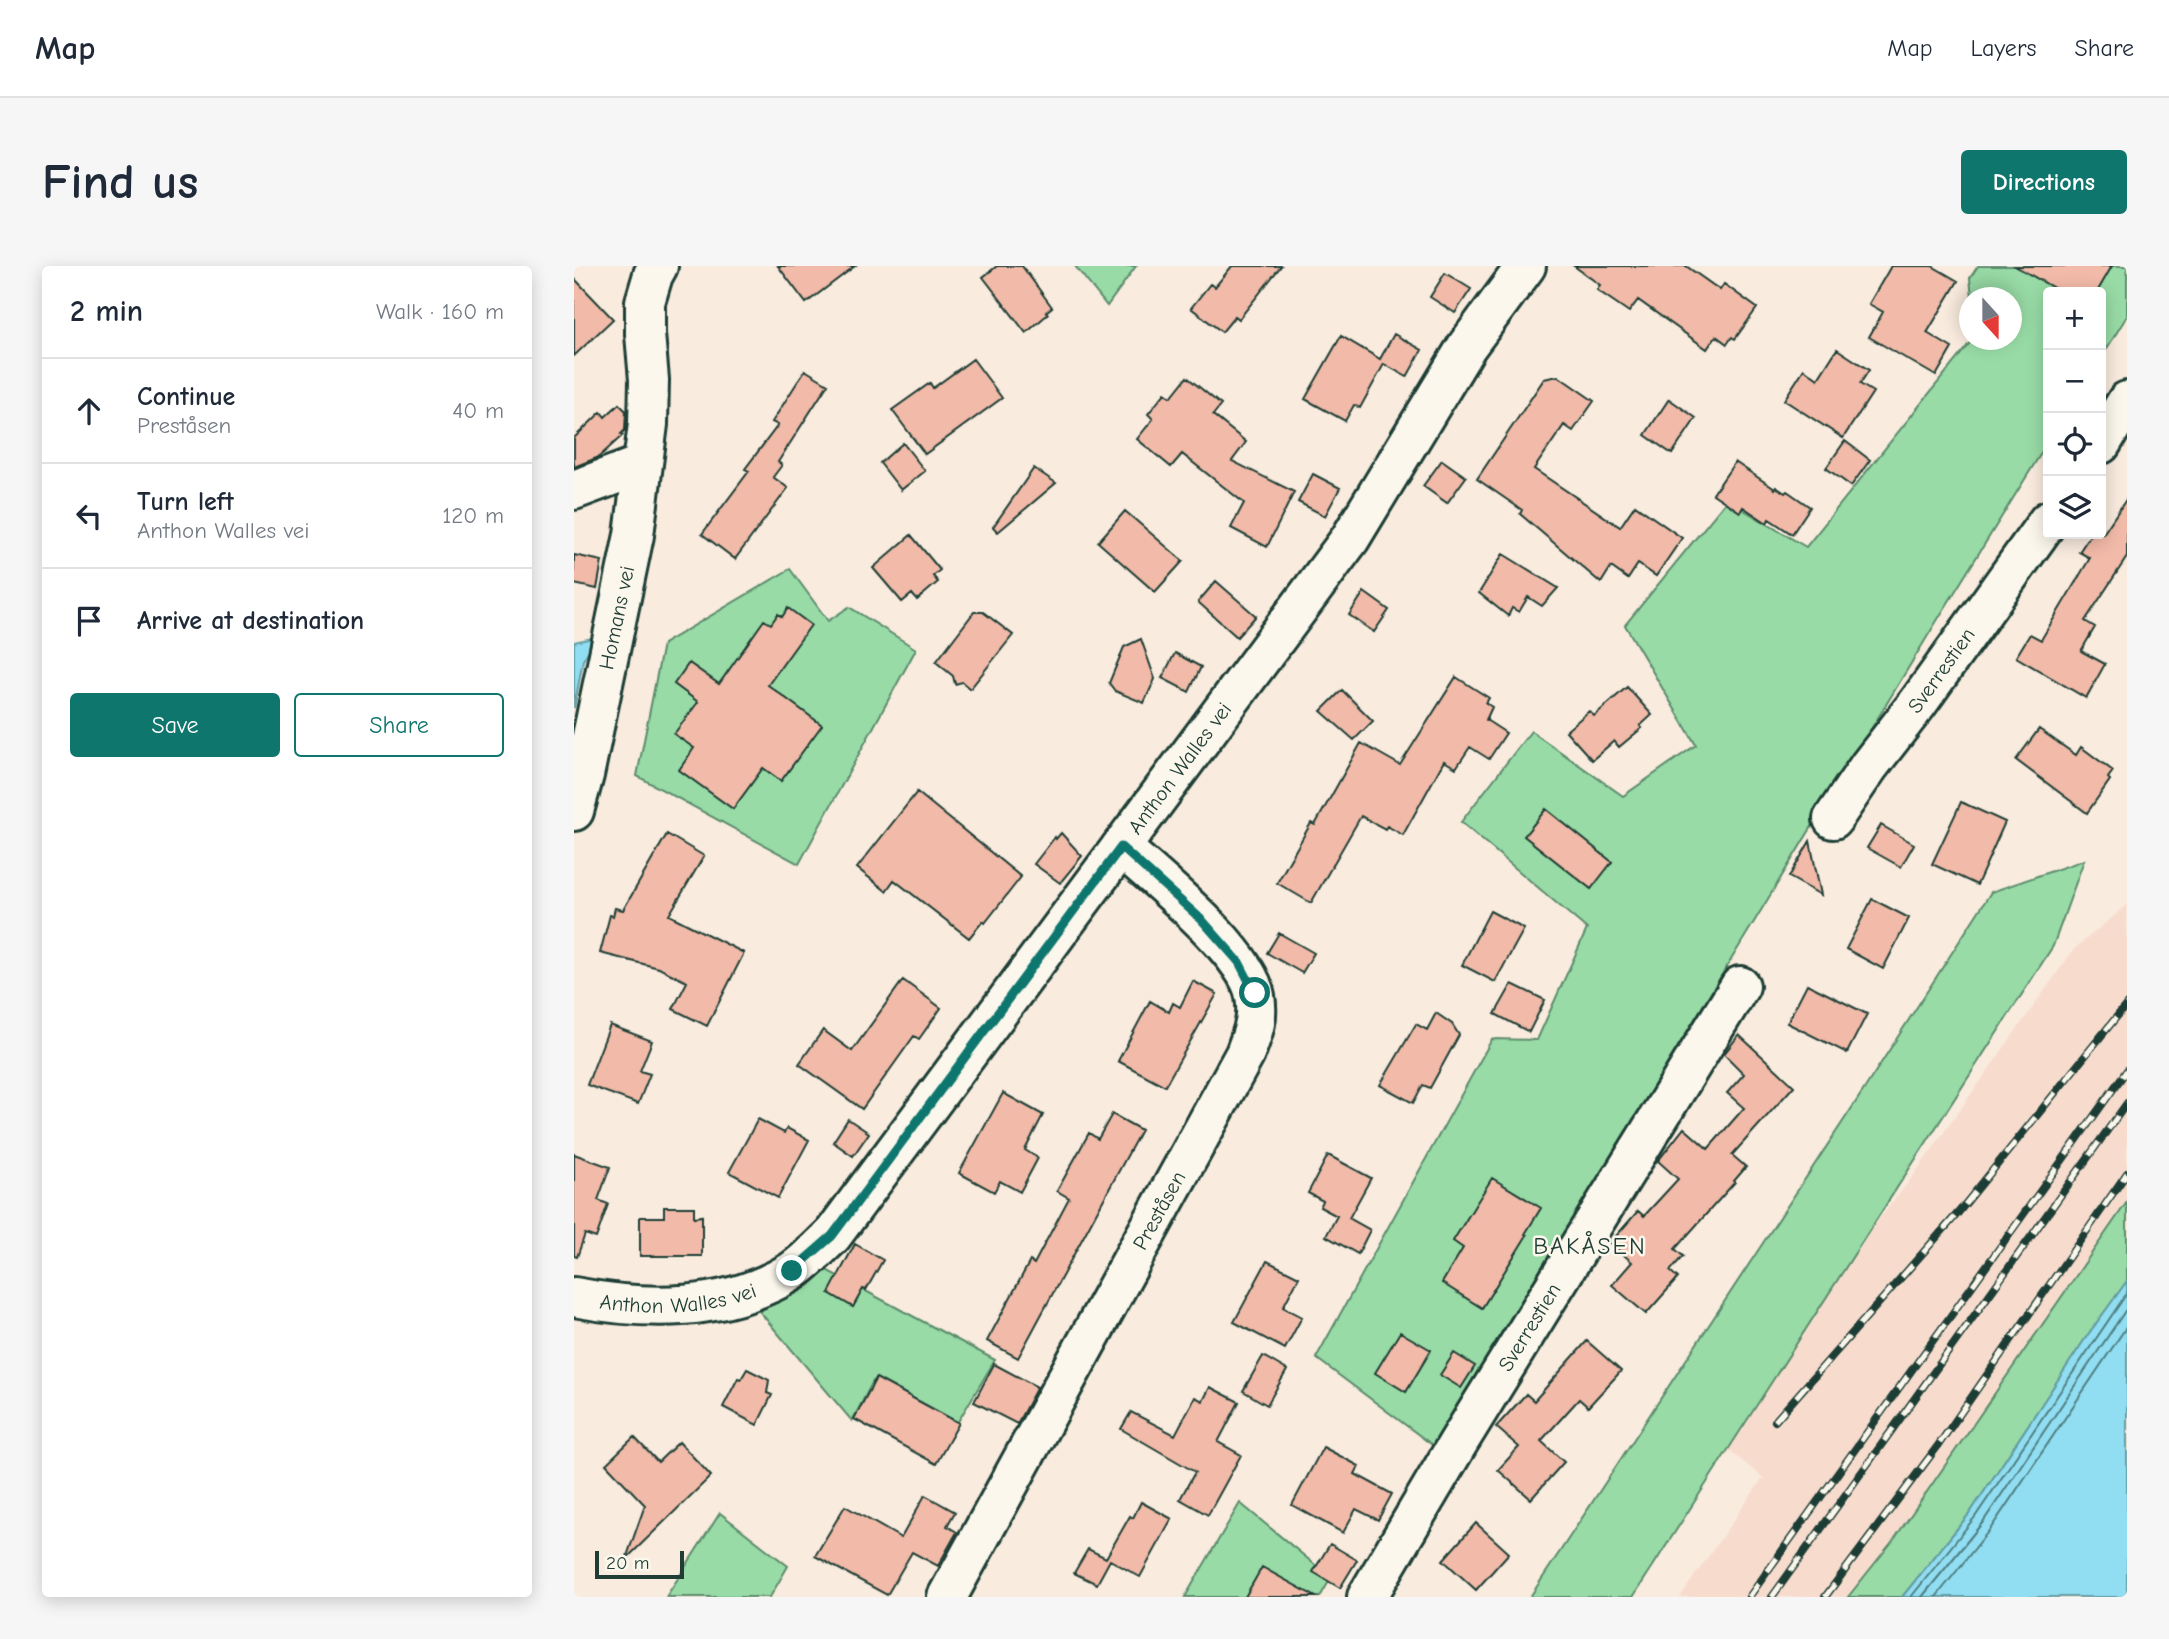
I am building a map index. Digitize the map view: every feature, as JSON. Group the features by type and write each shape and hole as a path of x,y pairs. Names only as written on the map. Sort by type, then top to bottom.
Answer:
{"street":[{"name":"Homans vei","path":"574,811 584,775 634,535 648,424 645,302 658,266"},
{"name":"Anthon Walles vei","path":"574,1297 650,1306 696,1304 740,1296 792,1271 832,1236 1350,539 1467,346 1526,266"},
{"path":"2106,436 2127,401"},
{"path":"574,490 641,465"},
{"name":"Sverrestien","path":"1833,819 2043,528"},
{"name":"Preståsen","path":"947,1597 1245,1054 1257,1024 1255,993 1239,962 1202,920 1121,847"},
{"name":"Sverrestien","path":"1367,1597 1458,1443 1740,986"}],"shaded area":[{"path":"2127,905 2127,1202 1895,1538 1848,1597 1680,1597 1763,1478 1702,1428 1811,1304 1911,1179 2074,949"}],"green space":[{"path":"1075,266 1136,266 1107,306"},
{"path":"1978,266 2127,266 2127,316 2106,350 2106,287 2043,287 2043,450 1435,1447 1316,1358 1492,1039 1537,1040 1587,929 1461,822 1531,731 1623,796 1696,745 1625,625 1727,500 1806,547 1964,350 2022,350 2022,287 1971,287 1970,278"},
{"path":"790,569 828,621 849,607 916,649 799,864 637,776 663,644"},
{"path":"2084,860 2053,946 1633,1597 1530,1597 1991,892"},
{"path":"2127,1202 2127,1281 2087,1336 1970,1513 1902,1597 1848,1597 1895,1538"},
{"path":"815,1264 995,1360 956,1425 873,1381 852,1421 760,1312"},
{"path":"1240,1503 1331,1578 1320,1597 1185,1597"},
{"path":"720,1513 788,1566 770,1597 666,1597"}],"water":[{"path":"597,637 583,660 574,708 574,642"},
{"path":"2127,1281 2127,1597 1902,1597 1970,1513 2087,1336"}],"building":[{"path":"778,266 855,266 806,303"},
{"path":"997,266 1022,266 1052,307 1046,312 1048,314 1026,333 983,277"},
{"path":"1232,266 1281,266 1239,319 1235,316 1222,332 1191,308 1210,284 1215,287"},
{"path":"1574,266 1686,266 1720,290 1724,284 1757,308 1735,339 1732,337 1727,344 1716,336 1707,349 1638,300 1629,312 1597,290 1600,285"},
{"path":"1891,266 1932,266 1958,281 1927,333 1952,348 1936,376 1869,337 1883,312 1869,304"},
{"path":"2015,266 2112,266 2100,287 2052,287"},
{"path":"1445,273 1471,289 1455,313 1430,297"},
{"path":"574,278 613,319 574,356"},
{"path":"1394,334 1422,350 1407,377 1384,364 1360,408 1354,405 1345,421 1305,399 1341,336 1380,359"},
{"path":"1837,349 1869,370 1860,384 1873,392 1843,438 1784,400 1804,369 1818,379"},
{"path":"973,359 1002,398 925,454 892,410 930,383 933,388"},
{"path":"805,370 828,384 778,462 782,465 773,477 788,488 735,559 702,534 749,471 745,469 778,425 772,422"},
{"path":"1558,376 1594,401 1573,431 1564,425 1534,469 1620,527 1635,505 1682,538 1656,576 1638,564 1628,579 1611,567 1601,583 1520,514 1522,510 1477,479 1544,379"},
{"path":"1187,377 1221,405 1213,415 1246,442 1232,461 1294,492 1267,547 1231,528 1244,503 1182,454 1171,467 1137,439 1153,419 1148,414 1156,404 1165,393 1171,397"},
{"path":"1669,399 1696,418 1672,454 1645,435"},
{"path":"619,404 626,411 625,430 621,434 623,435 599,457 574,467 574,438 601,412 605,417"},
{"path":"1845,441 1870,460 1851,486 1826,468"},
{"path":"903,443 925,471 901,490 880,463"},
{"path":"1442,460 1466,477 1447,503 1423,486"},
{"path":"1735,462 1775,489 1776,487 1785,493 1787,491 1810,507 1792,534 1769,519 1767,523 1743,507 1740,512 1713,494"},
{"path":"1034,468 1056,483 998,532 993,527"},
{"path":"1313,474 1340,488 1325,516 1298,502"},
{"path":"2127,498 2127,557 2085,621 2095,627 2081,651 2105,664 2086,698 2016,657 2030,634 2041,640 2090,558 2079,552 2088,539 2106,539 2106,530"},
{"path":"1125,511 1183,561 1155,592 1098,542"},
{"path":"911,535 940,570 933,576 938,582 917,600 912,594 902,602 873,568"},
{"path":"1503,554 1558,588 1542,606 1528,597 1519,612 1512,608 1508,616 1479,593"},
{"path":"574,555 602,561 597,589 574,584"},
{"path":"1216,581 1256,616 1237,637 1198,602"},
{"path":"1364,592 1389,610 1374,632 1349,615"},
{"path":"788,608 811,625 768,685 822,725 781,781 763,768 733,809 679,770 694,748 674,734 698,702 674,684 689,663 719,684 764,620 771,624 778,614 782,617"},
{"path":"974,612 983,612 1013,635 970,689 962,682 955,684 953,676 936,662"},
{"path":"1141,639 1155,679 1144,703 1115,691 1109,683 1124,647"},
{"path":"1175,653 1201,667 1189,692 1162,678"},
{"path":"1456,677 1489,698 1486,703 1492,707 1486,720 1506,733 1489,759 1470,747 1456,768 1444,761 1403,835 1361,816 1311,903 1277,883 1311,823 1315,825 1361,743 1400,765"},
{"path":"1627,687 1652,715 1640,726 1642,728 1619,747 1614,741 1592,760 1566,731 1589,711 1594,716"},
{"path":"1342,690 1373,721 1354,740 1321,711"},
{"path":"2039,729 2076,755 2081,747 2113,771 2108,778 2110,780 2087,813 2016,760"},
{"path":"917,792 1021,877 985,923 983,921 969,938 894,880 886,891 857,868"},
{"path":"1961,802 2005,822 1977,885 1932,864"},
{"path":"1546,809 1612,862 1591,889 1524,836"},
{"path":"1881,825 1914,844 1901,867 1867,848"},
{"path":"1061,833 1082,856 1060,883 1034,864"},
{"path":"667,834 704,856 669,915 744,953 707,1026 673,1009 687,982 659,968 600,953 610,915 613,916 615,908 623,910"},
{"path":"1810,841 1821,895 1789,877"},
{"path":"1872,899 1909,918 1883,969 1846,949"},
{"path":"1490,911 1524,929 1495,982 1462,965"},
{"path":"1279,933 1314,953 1302,973 1267,953"},
{"path":"903,980 941,1008 919,1039 914,1036 862,1109 799,1064 823,1030 852,1051"},
{"path":"1193,981 1217,994 1165,1086 1118,1061 1150,1001 1169,1012 1173,1003 1180,1007"},
{"path":"1512,984 1545,1000 1529,1032 1495,1014"},
{"path":"1807,984 1867,1014 1847,1053 1787,1023"},
{"path":"1436,1013 1452,1024 1459,1035 1430,1088 1423,1085 1413,1103 1380,1085 1416,1024 1427,1030"},
{"path":"610,1025 652,1041 640,1071 650,1074 638,1104 587,1085"},
{"path":"1739,1035 1794,1086 1732,1155 1746,1167 1675,1249 1683,1256 1670,1271 1678,1278 1646,1314 1612,1285 1632,1262 1610,1243 1638,1211 1644,1216 1678,1179 1658,1161 1684,1128 1708,1149 1744,1108 1727,1093 1744,1074 1724,1054"},
{"path":"1003,1093 1043,1115 1025,1150 1038,1158 1020,1192 1000,1181 994,1192 959,1173"},
{"path":"1112,1114 1141,1130 1018,1358 987,1341 1030,1261 1034,1264 1069,1198 1057,1191 1089,1133 1098,1139"},
{"path":"758,1119 784,1133 787,1128 809,1140 778,1198 729,1172"},
{"path":"848,1119 869,1133 853,1156 833,1142"},
{"path":"574,1154 610,1167 598,1200 608,1204 596,1238 585,1234 577,1257 574,1256"},
{"path":"1328,1155 1371,1178 1349,1218 1370,1230 1358,1254 1326,1236 1337,1216 1320,1207 1323,1201 1308,1193"},
{"path":"1492,1178 1541,1208 1482,1308 1442,1283 1463,1248 1453,1241"},
{"path":"664,1207 694,1207 694,1217 702,1216 702,1256 640,1256 640,1217 664,1217"},
{"path":"855,1244 883,1260 853,1307 829,1293"},
{"path":"1267,1261 1299,1277 1283,1307 1302,1317 1285,1349 1234,1322"},
{"path":"1400,1332 1431,1350 1406,1392 1375,1373"},
{"path":"1587,1341 1621,1371 1588,1407 1579,1399 1541,1441 1564,1462 1531,1499 1498,1470 1519,1447 1496,1427 1526,1394 1534,1401"},
{"path":"1454,1353 1475,1366 1461,1388 1440,1375"},
{"path":"1263,1356 1287,1370 1267,1405 1243,1391"},
{"path":"994,1364 1037,1387 1017,1424 974,1402"},
{"path":"747,1369 769,1380 767,1393 772,1395 757,1425 723,1407 738,1378 741,1379"},
{"path":"876,1378 959,1423 936,1464 854,1419"},
{"path":"1210,1387 1239,1402 1218,1442 1241,1455 1208,1515 1180,1499 1195,1472 1121,1429 1131,1412 1175,1435 1195,1397 1203,1401"},
{"path":"634,1437 658,1462 679,1442 711,1476 626,1559 645,1505 606,1464"},
{"path":"1323,1447 1359,1466 1355,1474 1392,1494 1378,1520 1356,1509 1343,1533 1292,1505"},
{"path":"925,1495 955,1512 947,1526 957,1532 938,1566 912,1552 887,1595 815,1556 845,1506 901,1538"},
{"path":"1141,1502 1172,1519 1140,1577 1110,1560 1097,1584 1074,1573 1088,1549 1106,1558"},
{"path":"1476,1523 1509,1553 1476,1590 1443,1560"},
{"path":"1330,1544 1357,1560 1340,1588 1313,1572"},
{"path":"1262,1567 1316,1597 1245,1597"}],"railway":[{"path":"1775,1421 1958,1213 2127,1004"},
{"path":"1749,1597 2127,1070"},
{"path":"1772,1597 2127,1103"},
{"path":"1825,1597 1937,1447 2127,1173"}],"district":[{"name":"BAKÅSEN","path":"1590,1246"}],"route":[{"path":"792,1271 832,1236 1121,847 1202,920 1239,962 1255,993"}]}
